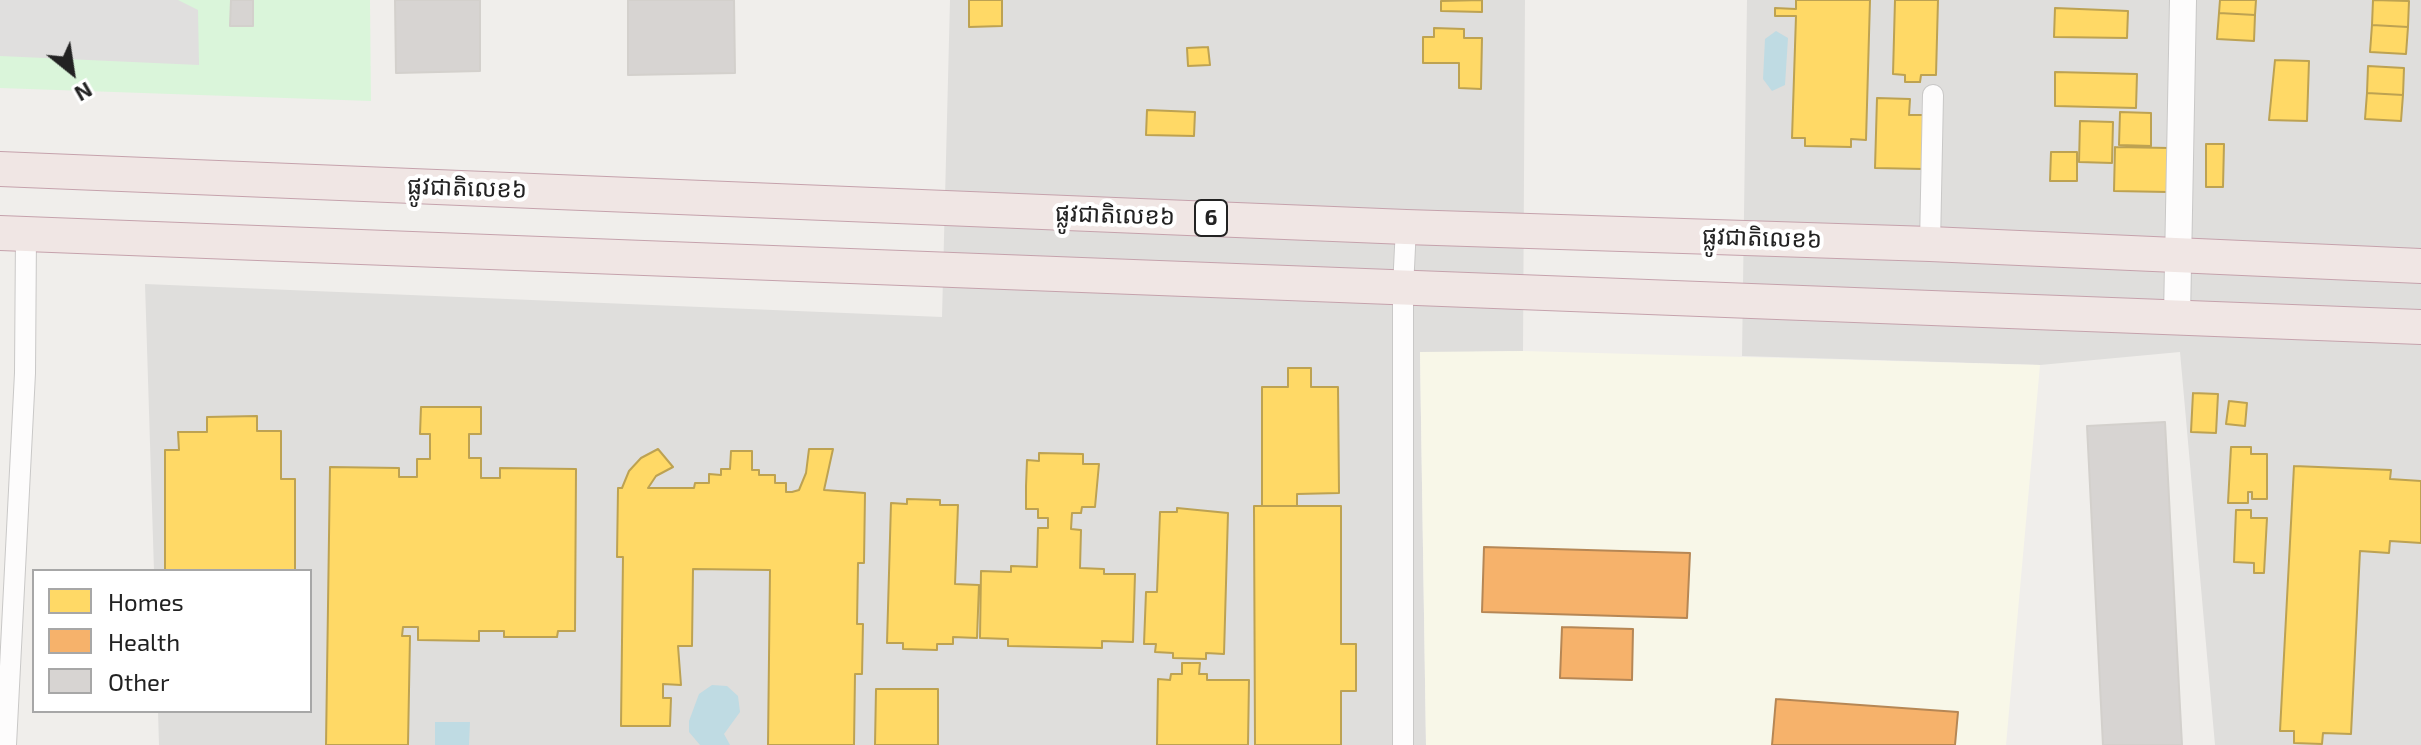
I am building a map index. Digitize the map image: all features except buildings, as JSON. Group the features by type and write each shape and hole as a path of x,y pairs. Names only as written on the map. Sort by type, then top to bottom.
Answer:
{"highway":[{"name":"ផ្លូវជាតិលេខ៦","path":"0,169 2421,266"},
{"path":"13,234 2421,327"}],"street":[{"path":"2177,317 2183,0"},
{"path":"1930,244 1933,95"},
{"path":"1403,745 1403,288 1406,227"},
{"path":"6,745 25,373 13,234"}],"shaded area":[{"path":"0,0 178,0 198,10 199,65 0,56"},
{"path":"950,0 1525,0 1523,351 1420,353 1426,745 159,745 158,713 312,713 312,569 154,569 145,284 942,317"},
{"path":"1747,0 2421,0 2421,745 2215,745 2180,352 2040,365 1742,356"},
{"path":"1523,351 2040,365 2006,745 1426,745 1420,352"}],"green space":[{"path":"0,0 370,0 371,101 0,88"}],"water":[{"path":"1776,31 1788,38 1785,85 1772,91 1763,79 1765,39"},
{"path":"712,685 727,686 738,696 740,712 724,734 730,745 700,745 689,732 689,721 699,694"},
{"path":"435,722 470,722 469,745 435,745"}]}
